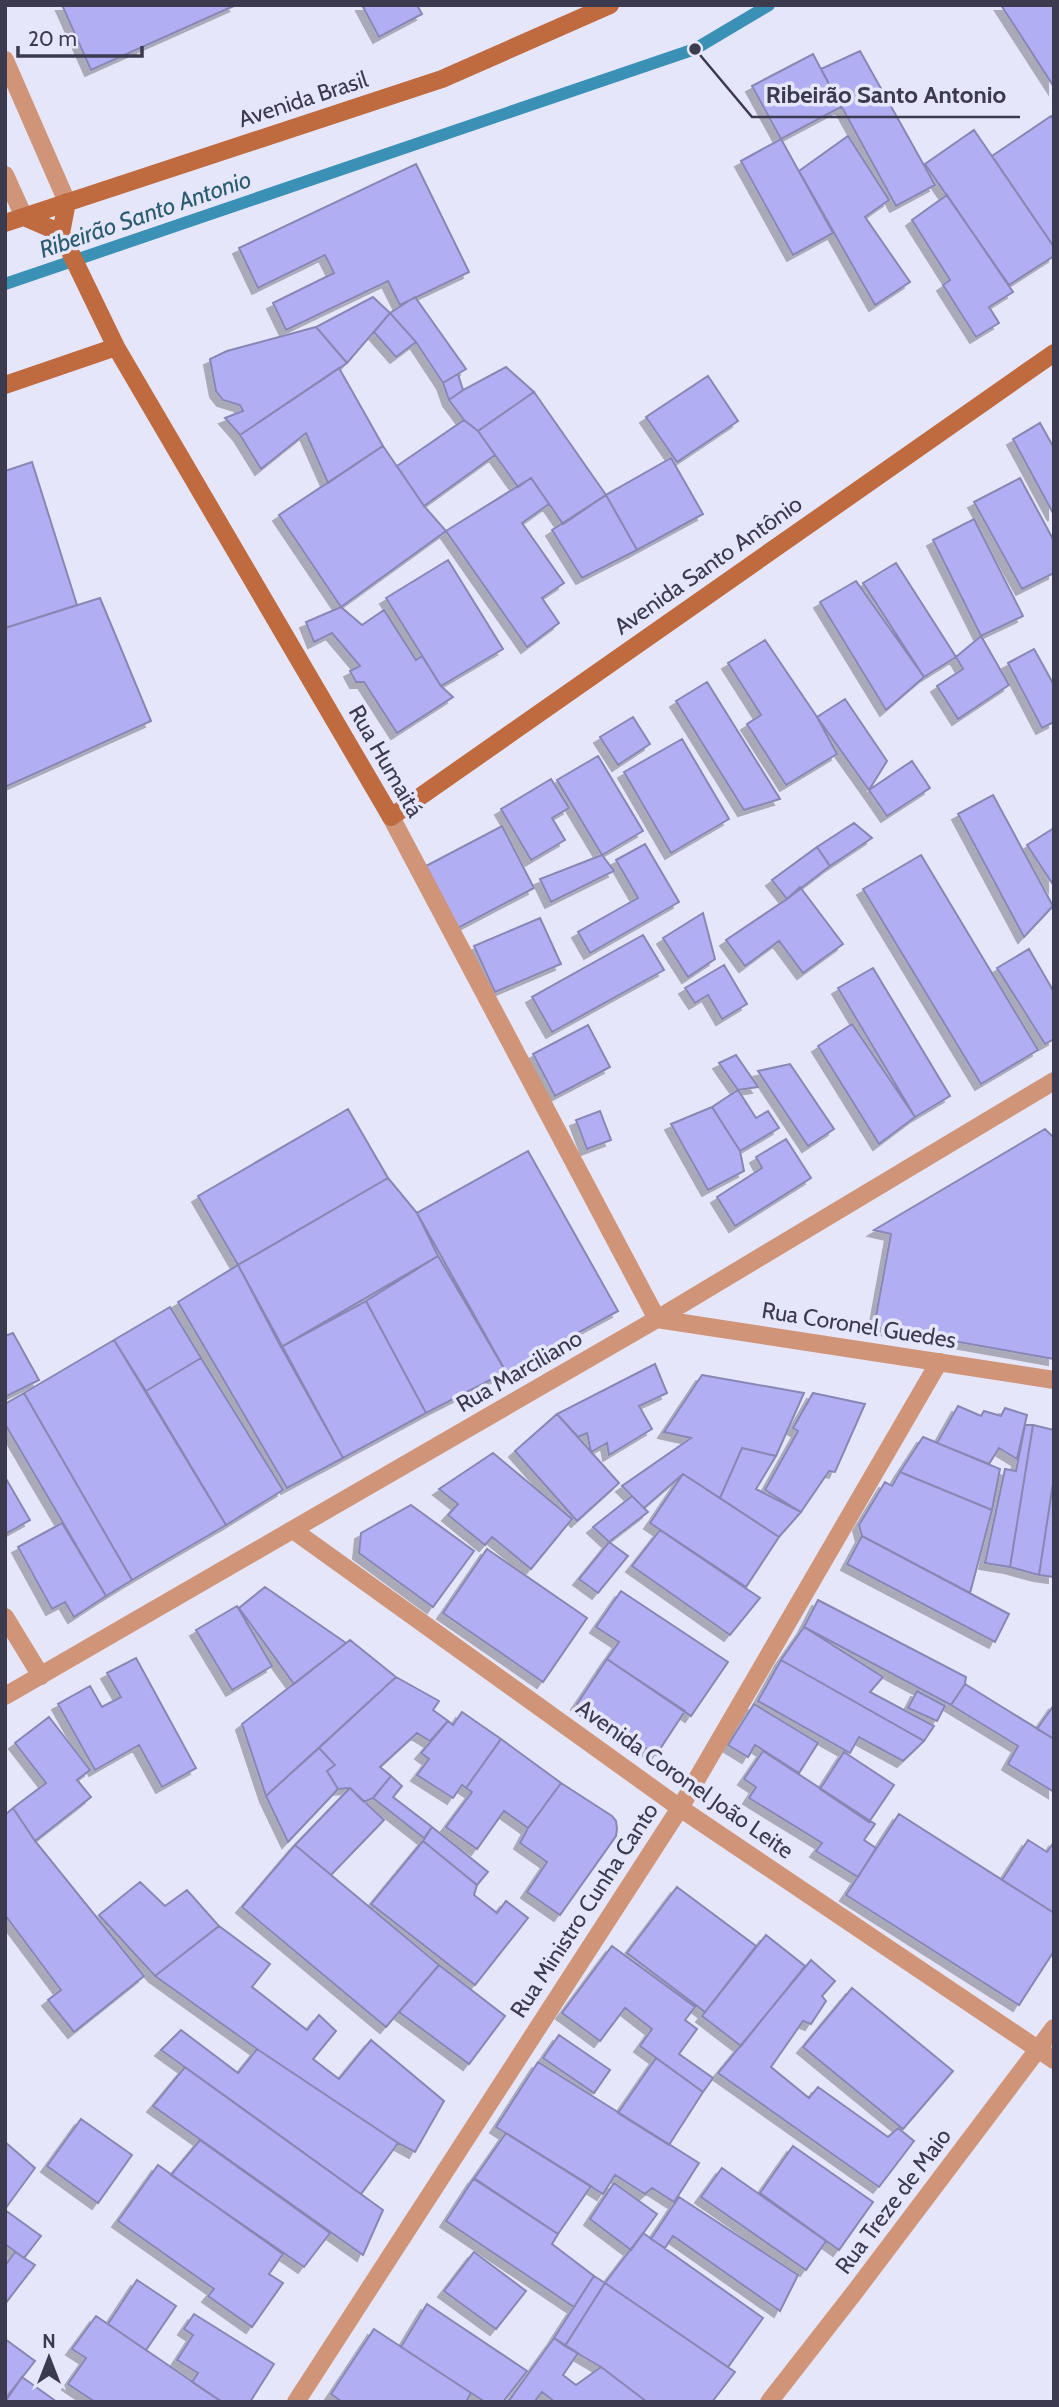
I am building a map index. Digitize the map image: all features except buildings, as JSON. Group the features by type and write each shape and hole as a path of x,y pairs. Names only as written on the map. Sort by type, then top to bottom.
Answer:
{"main road":[{"name":"Avenida Brasil","path":"5,223 442,79 610,5"},
{"path":"24,217 64,239 66,202"},
{"name":"Rua Humaitá","path":"64,239 116,347 391,817"},
{"path":"5,384 116,347"},
{"name":"Avenida Santo Antônio","path":"391,817 1054,353"}],"street":[{"path":"5,61 66,202"},
{"path":"5,175 24,217"},
{"name":"Rua Humaitá","path":"391,817 657,1319"},
{"name":"Rua Marciliano","path":"5,1696 657,1319 1054,1081"},
{"name":"Rua Coronel Guedes","path":"657,1319 1054,1380"},
{"name":"Rua Ministro Cunha Canto","path":"296,2402 680,1808 939,1362"},
{"name":"Avenida Coronel João Leite","path":"293,1530 680,1808 1054,2060"},
{"path":"5,1617 41,1676"},
{"name":"Rua Treze de Maio","path":"769,2402 1054,2028"}],"waterway":[{"name":"Ribeirão Santo Antonio","path":"5,284 695,49 769,5"}],"place":[{"name":"Ribeirão Santo Antonio","path":"695,49"}]}
